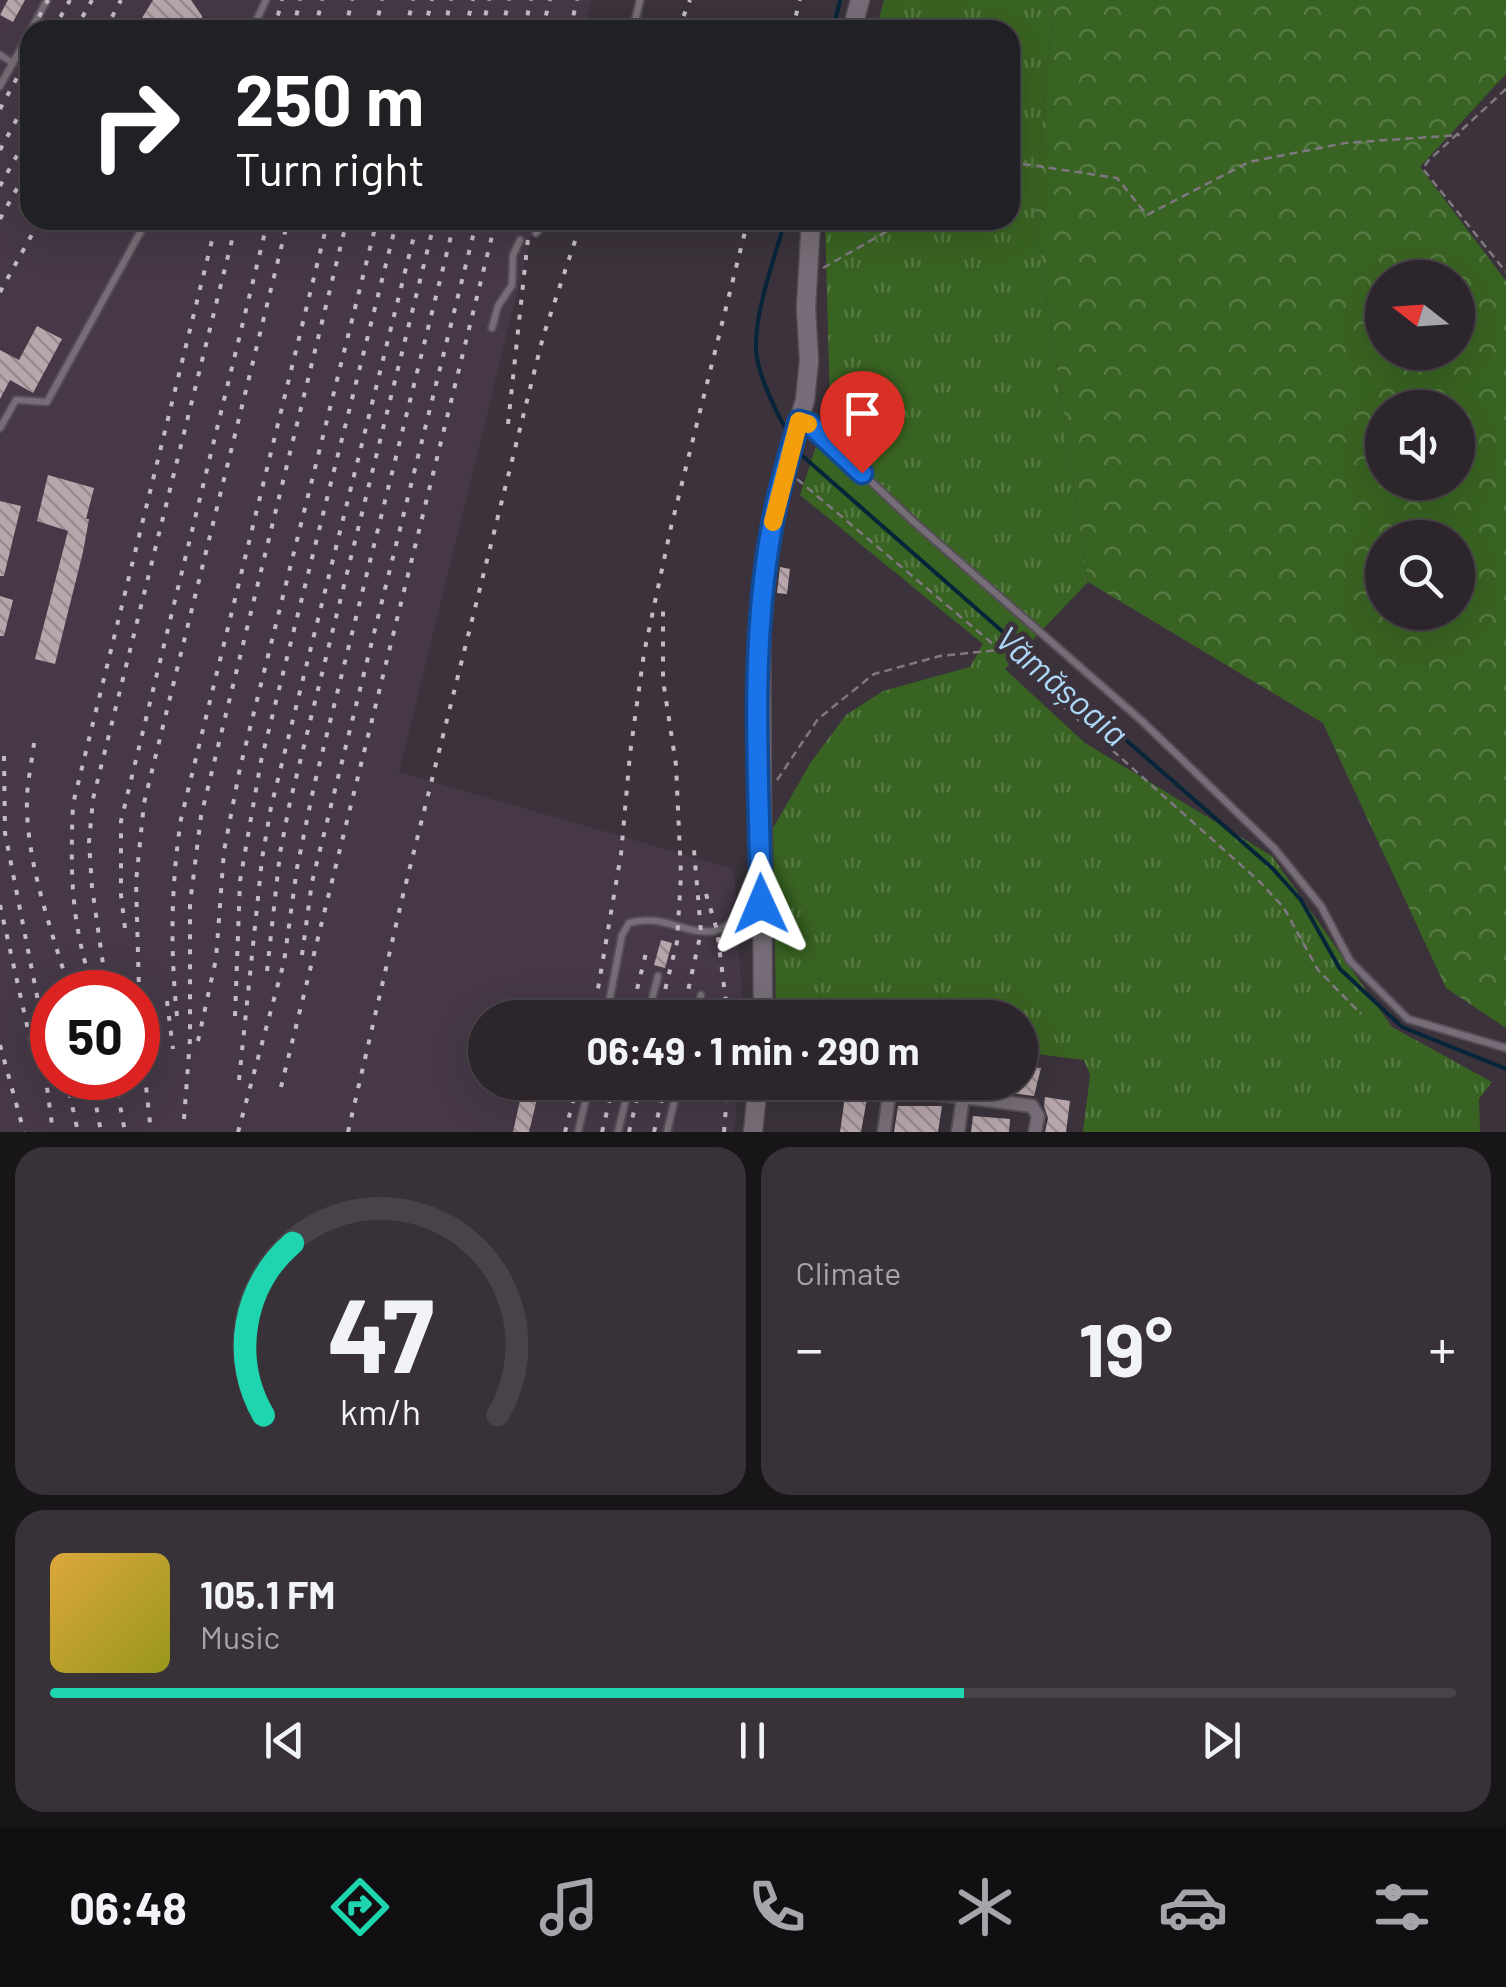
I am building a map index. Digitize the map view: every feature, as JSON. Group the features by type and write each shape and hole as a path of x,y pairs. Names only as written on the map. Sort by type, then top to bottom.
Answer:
{"main road":[{"path":"762,1000 761,627 771,530 810,361 807,271 810,230"},
{"path":"753,1132 756,1100"}],"street":[{"path":"884,1132 888,1100"},
{"path":"958,1132 963,1100"},
{"path":"986,1100 1032,1106 1038,1116 1035,1132"}],"lane":[{"path":"0,86 20,50"},
{"path":"0,55 13,63"},
{"path":"0,428 16,400 48,402 142,230"},
{"path":"492,328 498,306 512,285 513,255 520,240"},
{"path":"798,424 810,424 942,547 1142,721 1274,848 1321,906 1350,961 1408,1019 1506,1048"},
{"path":"609,1000 622,934 629,923 647,918 701,932 717,930 747,905 761,904"},
{"path":"652,1000 658,976"},
{"path":"700,1000 701,995"},
{"path":"578,1132 586,1100"},
{"path":"618,1132 626,1100"},
{"path":"667,1132 675,1100"}],"path":[{"path":"1506,90 1423,169 1506,272"},
{"path":"1020,163 1117,178 1147,216 1249,162 1344,142 1460,134"},
{"path":"807,271 820,270 889,230"},
{"path":"787,459 1260,882 1284,908 1318,970 1361,1014"},
{"path":"759,786 774,786 818,719 874,674 940,656 1000,650"}],"shaded area":[{"path":"0,0 592,0 586,20 20,20 20,230 533,230 399,772 734,869 742,1000 468,1000 468,1100 737,1100 734,1132 0,1132"}],"green space":[{"path":"884,0 1054,0 1034,210 1088,582 1005,669 1085,743 1272,856 1392,1027 1492,1082 1479,1099 1480,1132 1083,1132 1090,1075 1084,1060 1038,1054 1038,1000 776,1000 773,828 811,762 846,715 883,691 970,667 983,644 800,495 830,404 825,230 1020,230 1020,20 879,20"},
{"path":"1054,0 1506,0 1506,74 1420,167 1506,281 1506,1028 1446,988 1323,723 1088,582 1034,210"}],"building":[{"path":"8,0 25,0 13,22 0,15"},
{"path":"153,0 191,0 202,20 142,20"},
{"path":"37,326 62,339 33,393 10,380 0,399 0,350 19,360"},
{"path":"48,475 94,488 83,552 55,664 35,659 68,531 37,521"},
{"path":"0,501 21,506 4,576 0,576"},
{"path":"780,567 790,569 787,594 777,593"},
{"path":"0,596 13,600 4,636 0,636"},
{"path":"661,940 672,943 665,968 654,965"},
{"path":"1045,1097 1070,1101 1066,1132 1045,1132"},
{"path":"520,1100 537,1100 529,1132 513,1132"},
{"path":"844,1100 867,1100 861,1132 840,1132"},
{"path":"898,1106 942,1106 938,1132 894,1132"},
{"path":"973,1116 1010,1119 1009,1132 971,1132"}],"waterway":[{"name":"Vămășoaia","path":"835,20 840,0"},
{"name":"Vămășoaia","path":"782,230 762,300 756,348 763,381 789,435"},
{"name":"Vămășoaia","path":"798,452 1272,868 1301,900 1340,969 1402,1027 1506,1069"}],"railway":[{"path":"37,20 48,0"},
{"path":"59,20 70,0"},
{"path":"81,20 92,0"},
{"path":"110,20 121,0"},
{"path":"277,20 282,0"},
{"path":"295,20 300,0"},
{"path":"317,20 322,0"},
{"path":"347,20 352,0"},
{"path":"377,20 382,0"},
{"path":"408,20 413,0"},
{"path":"427,20 432,0"},
{"path":"446,20 451,0"},
{"path":"468,20 473,0"},
{"path":"484,20 489,0"},
{"path":"504,20 509,0"},
{"path":"526,20 531,0"},
{"path":"545,20 550,0"},
{"path":"572,20 577,0"},
{"path":"682,20 690,0"},
{"path":"795,20 800,0"},
{"path":"0,109 20,72"},
{"path":"0,150 20,113"},
{"path":"0,186 20,150"},
{"path":"0,219 20,183"},
{"path":"0,292 34,230"},
{"path":"88,970 74,899 73,804 215,230"},
{"path":"104,970 89,842 93,799 235,230"},
{"path":"125,928 121,821 266,230"},
{"path":"138,970 136,882 144,803 286,230"},
{"path":"177,1016 173,917 181,819 326,230"},
{"path":"184,1119 190,1039 190,904 201,816 345,230"},
{"path":"198,1041 216,959 224,851 240,768 374,230"},
{"path":"235,1016 240,881 261,761 394,230"},
{"path":"239,1080 271,807 415,230"},
{"path":"267,971 280,853 290,802 433,230"},
{"path":"238,1132 284,962 314,786 453,230"},
{"path":"302,955 312,882 475,230"},
{"path":"281,1087 494,230"},
{"path":"508,424 529,230"},
{"path":"348,1132 403,895 543,337 579,230"},
{"path":"596,1000 621,854 644,653 671,527 745,230"},
{"path":"662,1000 677,942 681,875 676,765 663,680 663,606"},
{"path":"34,743 27,796 30,845 63,970"},
{"path":"4,756 5,833 32,970"},
{"path":"686,1000 701,932 694,850"},
{"path":"706,894 717,930 726,1000"},
{"path":"0,905 30,1039"},
{"path":"634,1000 646,953"},
{"path":"167,1001 173,1049"},
{"path":"0,1045 24,1132"},
{"path":"49,1100 53,1132"},
{"path":"71,1100 78,1132"},
{"path":"95,1100 101,1132"},
{"path":"119,1100 125,1132"},
{"path":"148,1100 151,1132"},
{"path":"565,1132 573,1100"},
{"path":"602,1132 610,1100"},
{"path":"629,1132 637,1100"},
{"path":"654,1132 662,1100"},
{"path":"724,1132 727,1100"}],"slow traffic":[{"path":"773,522 799,421 808,424"}],"route":[{"path":"761,904 762,604 771,530 799,421 810,424 862,473"}]}
